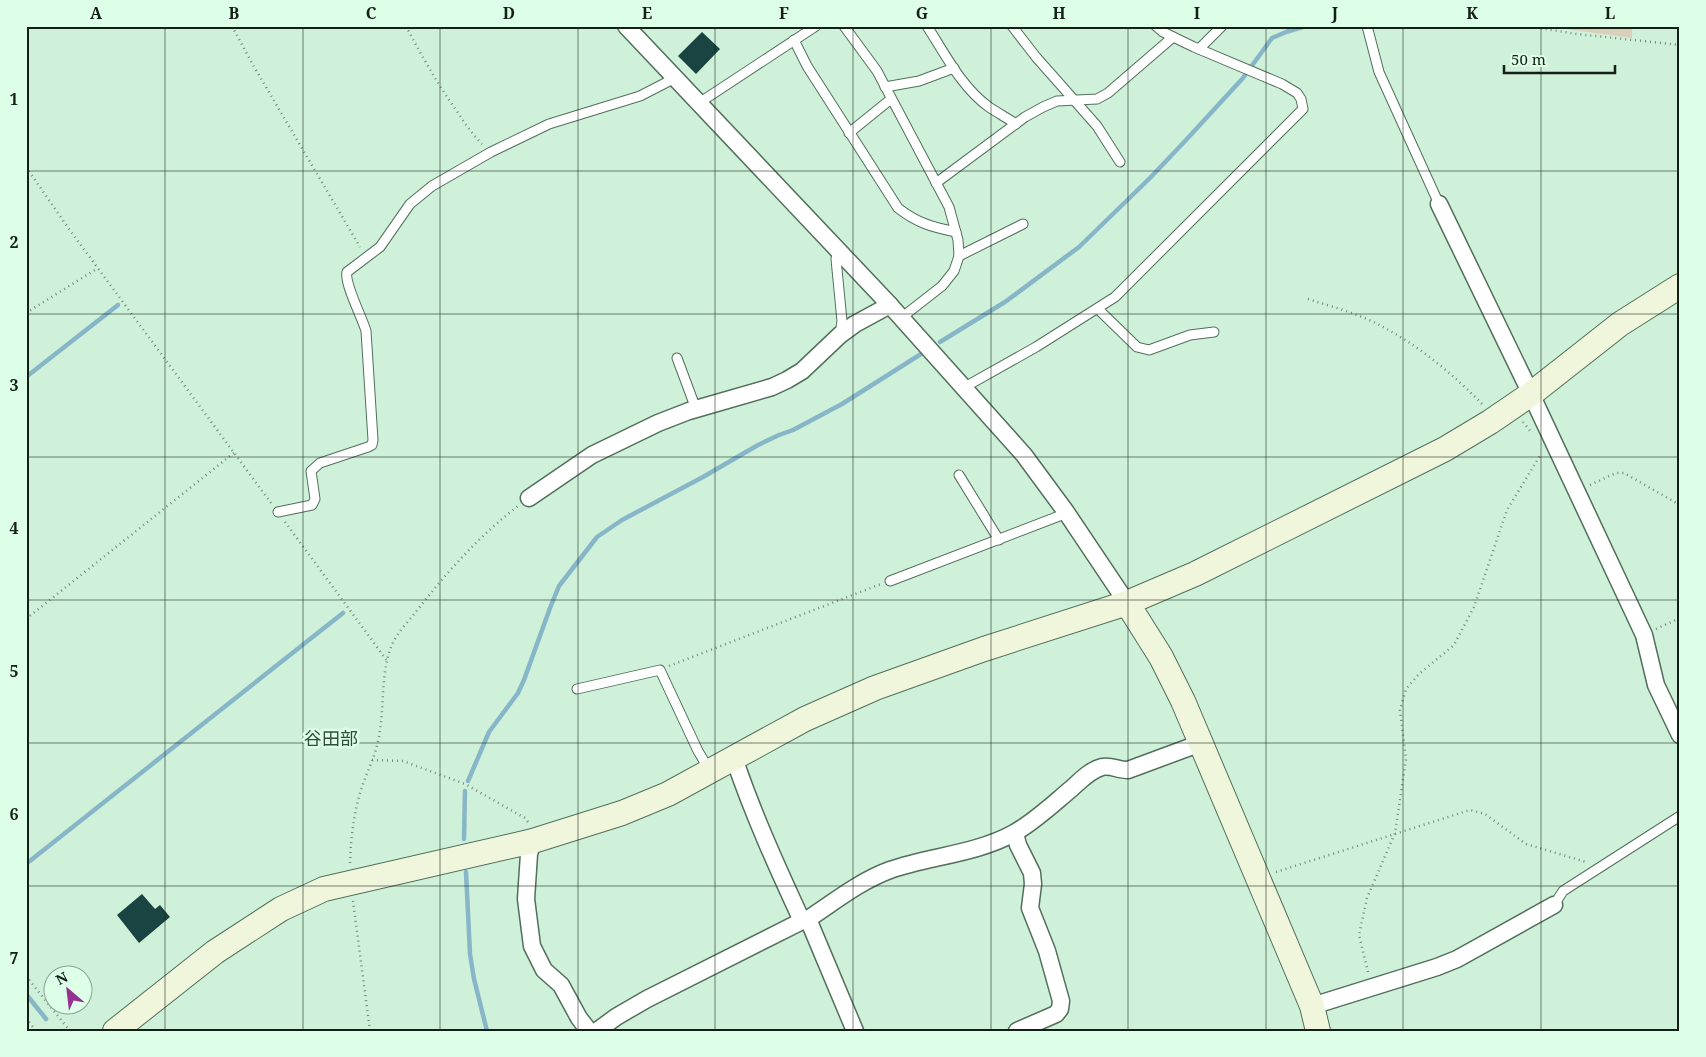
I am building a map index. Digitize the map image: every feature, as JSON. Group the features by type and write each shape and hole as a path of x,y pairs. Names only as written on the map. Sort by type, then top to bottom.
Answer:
{"street":[{"path":"626,26 896,311 1024,455 1067,513 1127,602 1161,657 1201,743 1312,1006 1318,1031"},
{"path":"1439,204 1644,635 1656,684 1680,735"},
{"path":"116,1031 215,952 275,913 324,889 533,840 622,813 668,794 805,719 875,688 1127,602 1195,574 1436,453 1531,394 1620,324 1680,286"},
{"path":"529,498 592,456 658,423 696,409 772,387 787,380 802,372 840,335 855,324 896,311"},
{"path":"597,1031 616,1017 647,999 805,920 861,884 887,871 976,848 1015,833 1091,772 1110,766 1119,770 1128,770 1201,743"},
{"path":"734,758 752,810 805,920 855,1031"},
{"path":"1015,833 1018,845 1032,873 1033,884 1030,908 1047,951 1061,1001 1060,1009 1056,1014 1018,1031"},
{"path":"533,840 529,854 526,899 532,946 544,970 561,985 579,1018 589,1031"},
{"path":"1312,1006 1437,967 1554,905"}],"lane":[{"path":"699,103 816,26"},
{"path":"844,26 877,71 892,99 948,206 958,240 959,256 954,271 942,286 896,311"},
{"path":"927,26 954,68 976,95 989,107 1016,124"},
{"path":"1012,26 1036,57 1097,126 1120,162"},
{"path":"963,388 1036,347 1114,297 1302,109 1301,99 1297,93 1282,84 1199,49 1163,32 1156,26"},
{"path":"1199,49 1222,26"},
{"path":"1367,26 1382,80 1439,204"},
{"path":"936,183 1043,106 1057,101 1097,99 1108,93 1173,37"},
{"path":"794,40 807,66 898,208 918,222 931,227 956,232"},
{"path":"885,87 919,81 954,68"},
{"path":"278,512 312,505 315,499 311,471 314,467 320,463 372,444 366,332 346,277 347,272 386,240 410,204 432,186 491,152 549,124 640,96 675,78"},
{"path":"849,133 892,99"},
{"path":"959,256 1023,224"},
{"path":"838,250 836,259 842,321 840,335"},
{"path":"1098,309 1137,347 1149,350 1190,335 1214,332"},
{"path":"677,358 696,409"},
{"path":"959,475 999,540"},
{"path":"890,581 1067,513"},
{"path":"577,689 660,670 698,751 710,771"},
{"path":"1554,905 1563,891 1680,816"}],"path":[{"path":"232,26 366,257"},
{"path":"406,26 419,52 448,99 474,136 491,152"},
{"path":"1526,26 1577,34 1680,45"},
{"path":"26,168 388,662"},
{"path":"26,312 98,268"},
{"path":"1308,299 1382,326 1437,364 1475,397 1503,412 1536,438"},
{"path":"1372,988 1359,935 1367,898 1395,833 1406,759 1400,710 1406,689 1419,674 1454,646 1474,607 1507,510 1542,456 1542,449"},
{"path":"26,619 235,452"},
{"path":"1577,492 1616,473 1624,473 1680,505"},
{"path":"370,1031 350,882 351,834 363,785 377,747 391,646 399,633 464,553 492,526 529,498"},
{"path":"660,670 890,581"},
{"path":"1644,635 1680,618"},
{"path":"372,760 402,761 465,784 525,818 532,829 533,840"},
{"path":"1258,878 1470,810 1485,814 1526,844 1600,866"},
{"path":"26,976 70,1031"},
{"path":"26,1018 36,1031"}],"shaded area":[{"path":"1543,26 1632,26 1632,38"}],"building":[{"path":"702,32 720,49 696,74 678,56"},
{"path":"142,894 155,909 160,905 170,917 139,943 117,915"}],"waterway":[{"path":"940,342 1005,302 1079,247 1186,140 1243,78 1272,38 1306,26"},
{"path":"26,377 118,305"},
{"path":"468,781 489,732 518,693 559,586 597,537 622,520 758,445 793,430 842,404 921,354"},
{"path":"26,864 343,613"},
{"path":"464,839 465,791"},
{"path":"466,872 470,954 487,1031"},
{"path":"26,994 46,1019"}],"district":[{"name":"谷田部","path":"331,739"}]}
